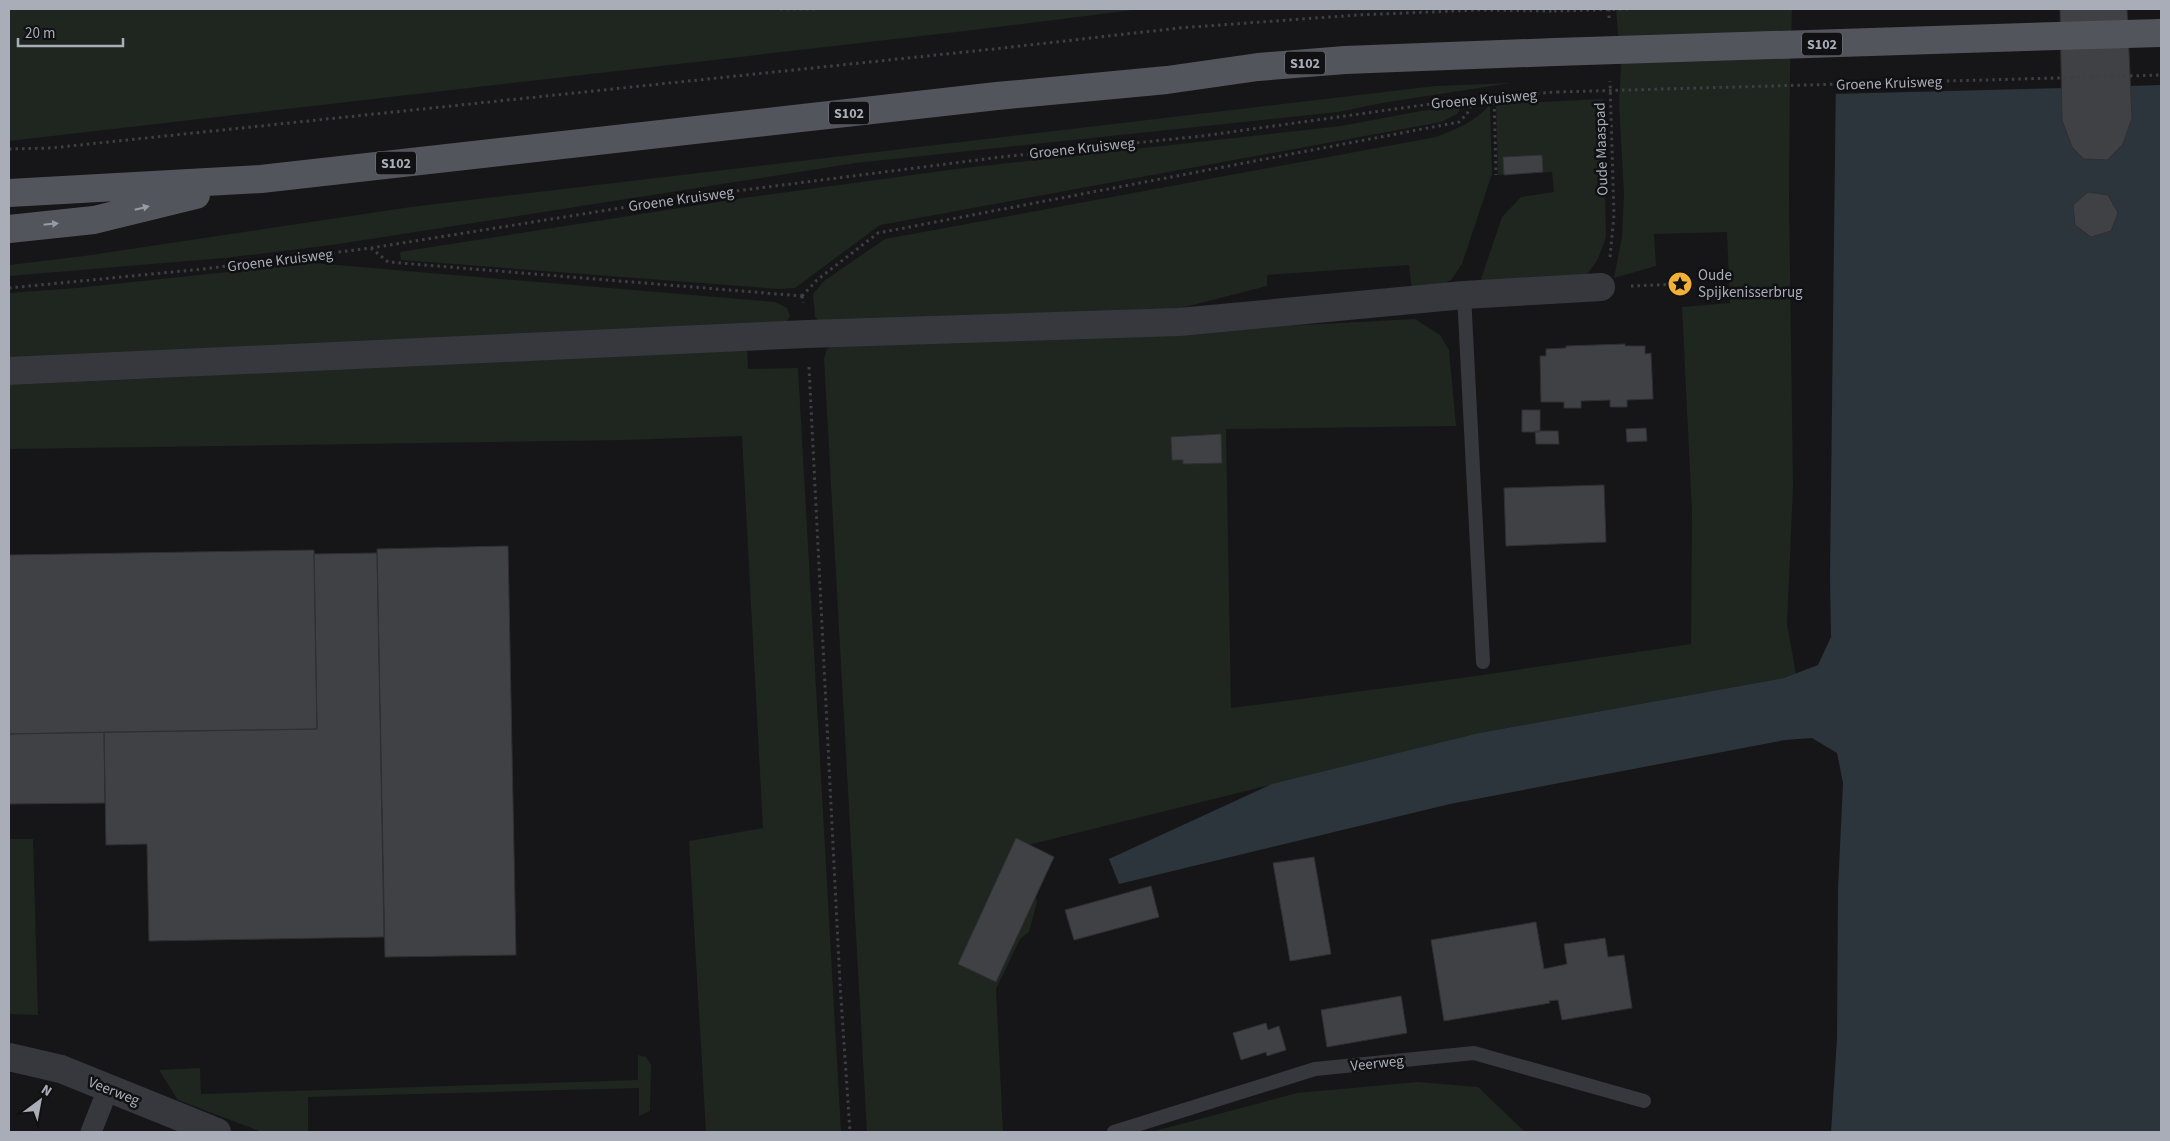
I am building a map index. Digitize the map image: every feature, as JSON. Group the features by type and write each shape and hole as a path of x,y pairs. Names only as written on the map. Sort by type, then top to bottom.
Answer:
{"main road":[{"name":"S102","path":"9,193 261,179 977,98 1167,80 1258,68 1345,60 2161,33"},
{"name":"S102","path":"9,229 94,220 261,179"}],"street":[{"path":"9,372 807,334 1179,322 1464,295 1601,287"},
{"name":"Veerweg","path":"9,1057 61,1068 108,1089 217,1132"},
{"path":"91,1132 108,1089"}],"lane":[{"path":"1464,295 1483,662"},
{"name":"Veerweg","path":"1114,1132 1315,1069 1474,1053 1644,1101"}],"path":[{"path":"780,9 818,9"},
{"path":"9,149 52,148 1269,20 1477,9 1554,11 1630,9"},
{"path":"1609,9 1609,26"},
{"name":"Oude Maaspad","path":"1601,287 1612,252 1614,215 1610,71"},
{"name":"Groene Kruisweg","path":"9,288 203,270 370,248 689,197 1001,157 1202,136 1494,96 1557,92 2161,74"},
{"path":"1494,96 1496,175"},
{"path":"370,248 388,262 802,296 817,280 878,233 1459,122 1467,114 1474,98"},
{"path":"1601,287 1680,284"},
{"path":"807,334 840,984 850,1132"}],"shaded area":[{"path":"9,9 1141,9 9,141"},
{"path":"1616,9 1792,9 1789,200 1793,487 1787,624 1796,674 1784,678 1479,733 1020,847 1030,870 1037,902 1029,932 1020,939 996,989 1003,1132 867,1132 824,358 827,349 835,344 1189,331 1415,319 1440,335 1449,350 1456,426 1226,429 1231,708 1462,678 1691,644 1692,512 1682,307 1730,303 1727,232 1654,234 1656,266 1614,278 1622,237 1624,193 1619,104 1621,66"},
{"path":"2060,9 2062,120 2072,147 2084,159 2107,160 2127,9 2161,9 2161,1132 1831,1132 1837,1039 1838,889 1843,783 1837,753 1812,738 1785,740 1450,804 1119,884 1109,859 1272,784 1479,733 1784,678 1818,665 1831,637 1830,575 1836,71","holes":["2088,192 2108,195 2118,213 2111,231 2091,237 2075,225 2073,205"]},
{"path":"1511,83 1382,103 1338,112 856,163 332,245 224,258 9,276 9,265 84,256 411,207 1435,86"},
{"path":"1603,99 1606,237 1598,259 1588,273 1573,280 1480,282 1502,217 1521,197 1554,192 1552,172 1498,175 1496,104"},
{"path":"1490,105 1492,174 1462,264 1451,280 1435,288 1412,291 1409,265 1267,275 1267,286 1177,309 821,323 815,317 813,294 824,281 885,239 1436,137 1465,124"},
{"path":"1461,107 1457,114 1441,122 880,225 795,288 779,289 401,260 400,252 743,198 956,169 1341,126 1421,111"},
{"path":"313,263 775,302 787,308 790,316 785,324 9,366 9,293 76,288"},
{"path":"747,347 748,369 798,368 841,1132 706,1132 689,841 763,828 742,436 624,440 9,449 9,385 183,377 321,366"},
{"path":"9,839 33,839 38,1015 9,1014"},
{"path":"638,1055 646,1057 651,1065 650,1111 639,1116 639,1088 308,1097 308,1132 262,1132 178,1100 159,1070 200,1068 201,1094 638,1080"},
{"path":"1418,1082 1478,1087 1525,1132 1151,1132 1297,1093"}],"pier":[{"path":"1836,9 2063,9 2064,88 1833,94"},
{"path":"2125,9 2161,9 2161,85 2128,86"}],"building":[{"path":"2060,9 2127,9 2132,118 2123,144 2107,160 2084,159 2072,147 2062,120"},
{"path":"1542,155 1543,172 1504,175 1503,157"},
{"path":"2088,192 2108,195 2118,213 2111,231 2091,237 2075,225 2073,205"},
{"path":"1625,344 1625,346 1645,346 1645,354 1651,353 1653,399 1627,400 1627,407 1610,407 1610,400 1581,401 1581,408 1564,408 1564,402 1541,402 1540,356 1546,356 1546,349 1566,348 1566,346"},
{"path":"1522,410 1540,410 1540,432 1522,432"},
{"path":"1646,428 1647,441 1627,442 1626,429"},
{"path":"1535,431 1558,431 1559,444 1536,444"},
{"path":"1221,434 1222,463 1183,464 1183,460 1172,460 1171,437"},
{"path":"1604,485 1606,542 1506,546 1504,488"},
{"path":"508,546 516,955 385,957 377,549"},
{"path":"314,550 317,729 9,734 9,555"},
{"path":"377,553 384,937 149,941 147,844 106,845 104,732 317,729 314,554"},
{"path":"104,732 105,803 9,804 9,734"},
{"path":"1016,838 1054,857 996,982 958,964"},
{"path":"1314,857 1331,954 1290,961 1273,863"},
{"path":"1151,886 1159,917 1074,940 1065,910"},
{"path":"1536,922 1544,969 1567,964 1564,944 1605,938 1608,957 1624,955 1632,1008 1562,1020 1558,1000 1549,1001 1550,1003 1444,1021 1431,940"},
{"path":"1401,996 1407,1033 1327,1047 1321,1010"},
{"path":"1266,1023 1268,1030 1279,1026 1286,1050 1267,1056 1266,1052 1241,1060 1233,1033"}],"place":[{"name":"Oude Spijkenisserbrug","path":"1680,284"}]}
